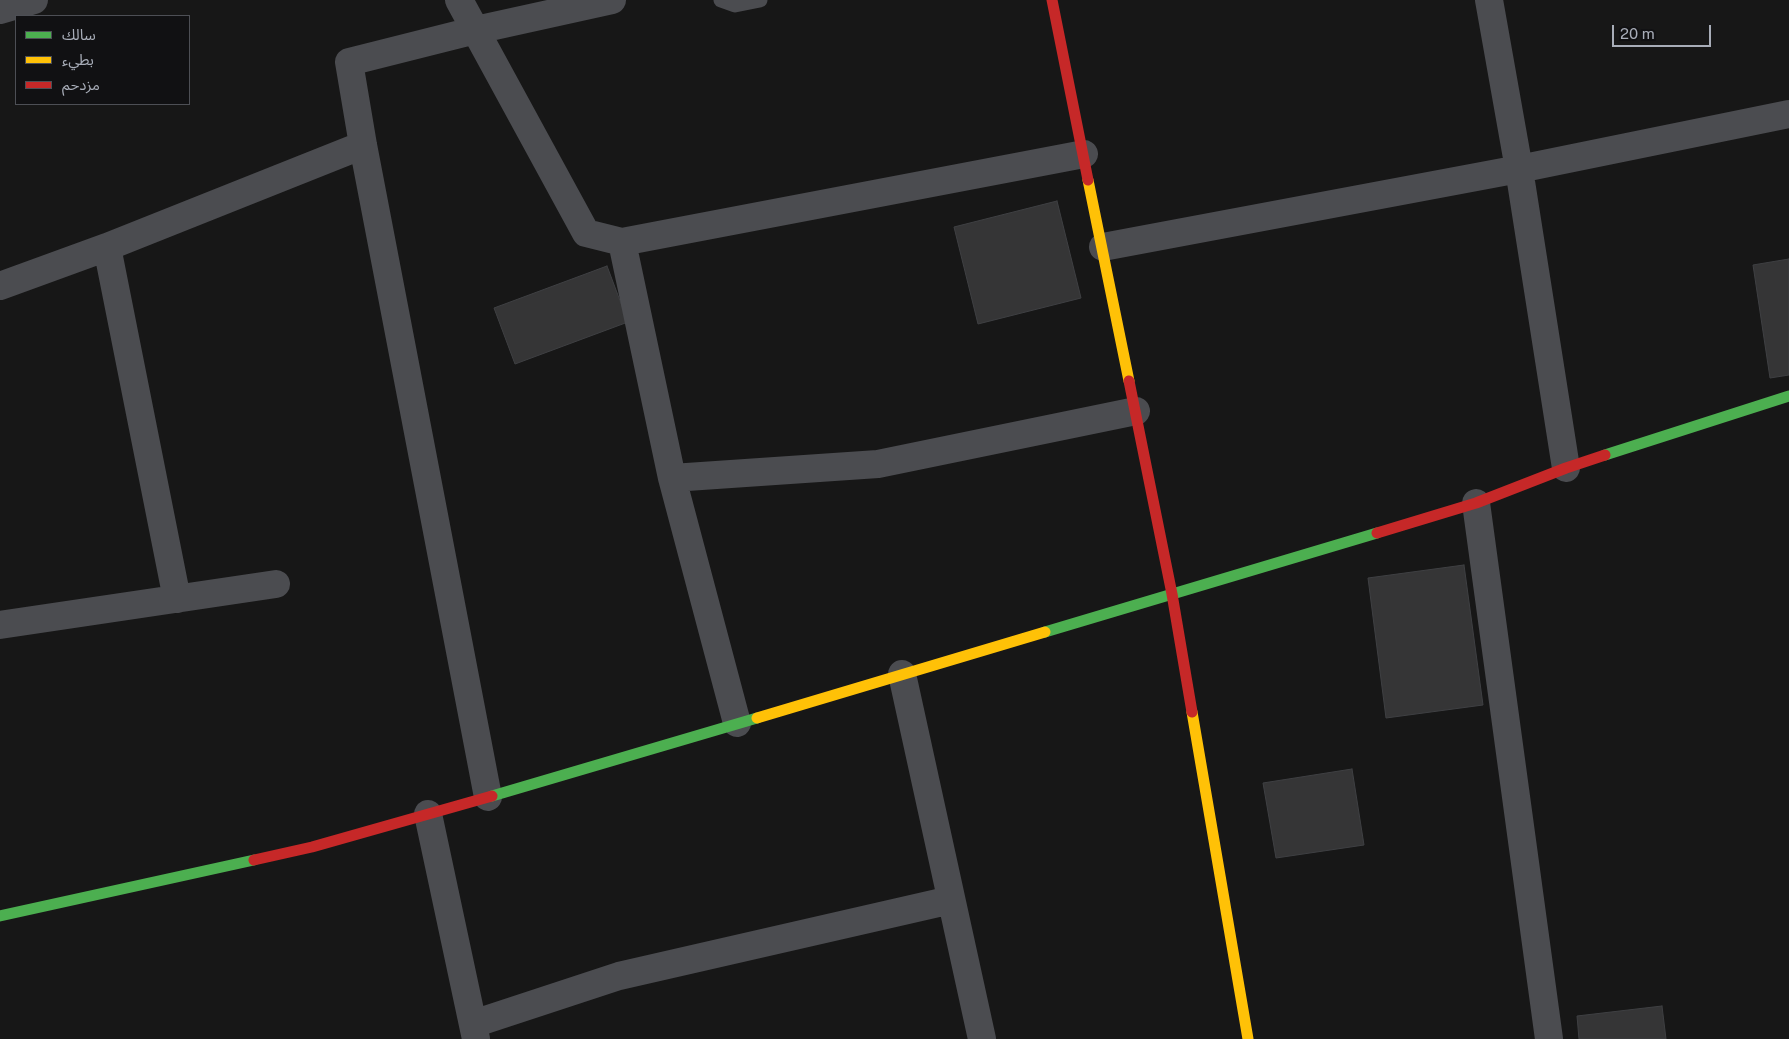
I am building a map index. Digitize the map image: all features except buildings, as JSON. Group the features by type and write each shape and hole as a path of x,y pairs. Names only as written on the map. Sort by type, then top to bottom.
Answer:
{"street":[{"path":"0,10 34,0"},
{"path":"459,0 586,233 622,242 1084,154"},
{"path":"488,797 362,145 349,62 476,30 612,0"},
{"path":"1052,0 1172,594 1248,1039"},
{"path":"1489,0 1519,169 1566,468"},
{"path":"1103,247 1519,169 1789,114"},
{"path":"0,286 107,248 362,145"},
{"path":"622,242 672,478 738,724"},
{"path":"107,248 177,599"},
{"path":"0,916 312,847 488,797 738,724 1476,502 1566,468 1789,396"},
{"path":"672,478 878,464 1136,411"},
{"path":"1476,502 1549,1039"},
{"path":"0,624 276,584"},
{"path":"902,674 982,1039"},
{"path":"428,814 475,1032 619,976 951,900"}],"lane":[{"path":"721,0 735,5 760,0"}],"traffic: fast":[{"path":"1605,455 1789,396"},
{"path":"1045,632 1377,533"},
{"path":"492,796 757,718"},
{"path":"0,916 254,860"}],"traffic: slow":[{"path":"1088,180 1129,381"},
{"path":"757,718 1045,632"},
{"path":"1192,712 1248,1039"}],"traffic: jam":[{"path":"1052,0 1088,180"},
{"path":"1129,381 1172,594 1192,712"},
{"path":"1377,533 1476,503 1605,455"},
{"path":"254,860 312,847 492,796"}]}
